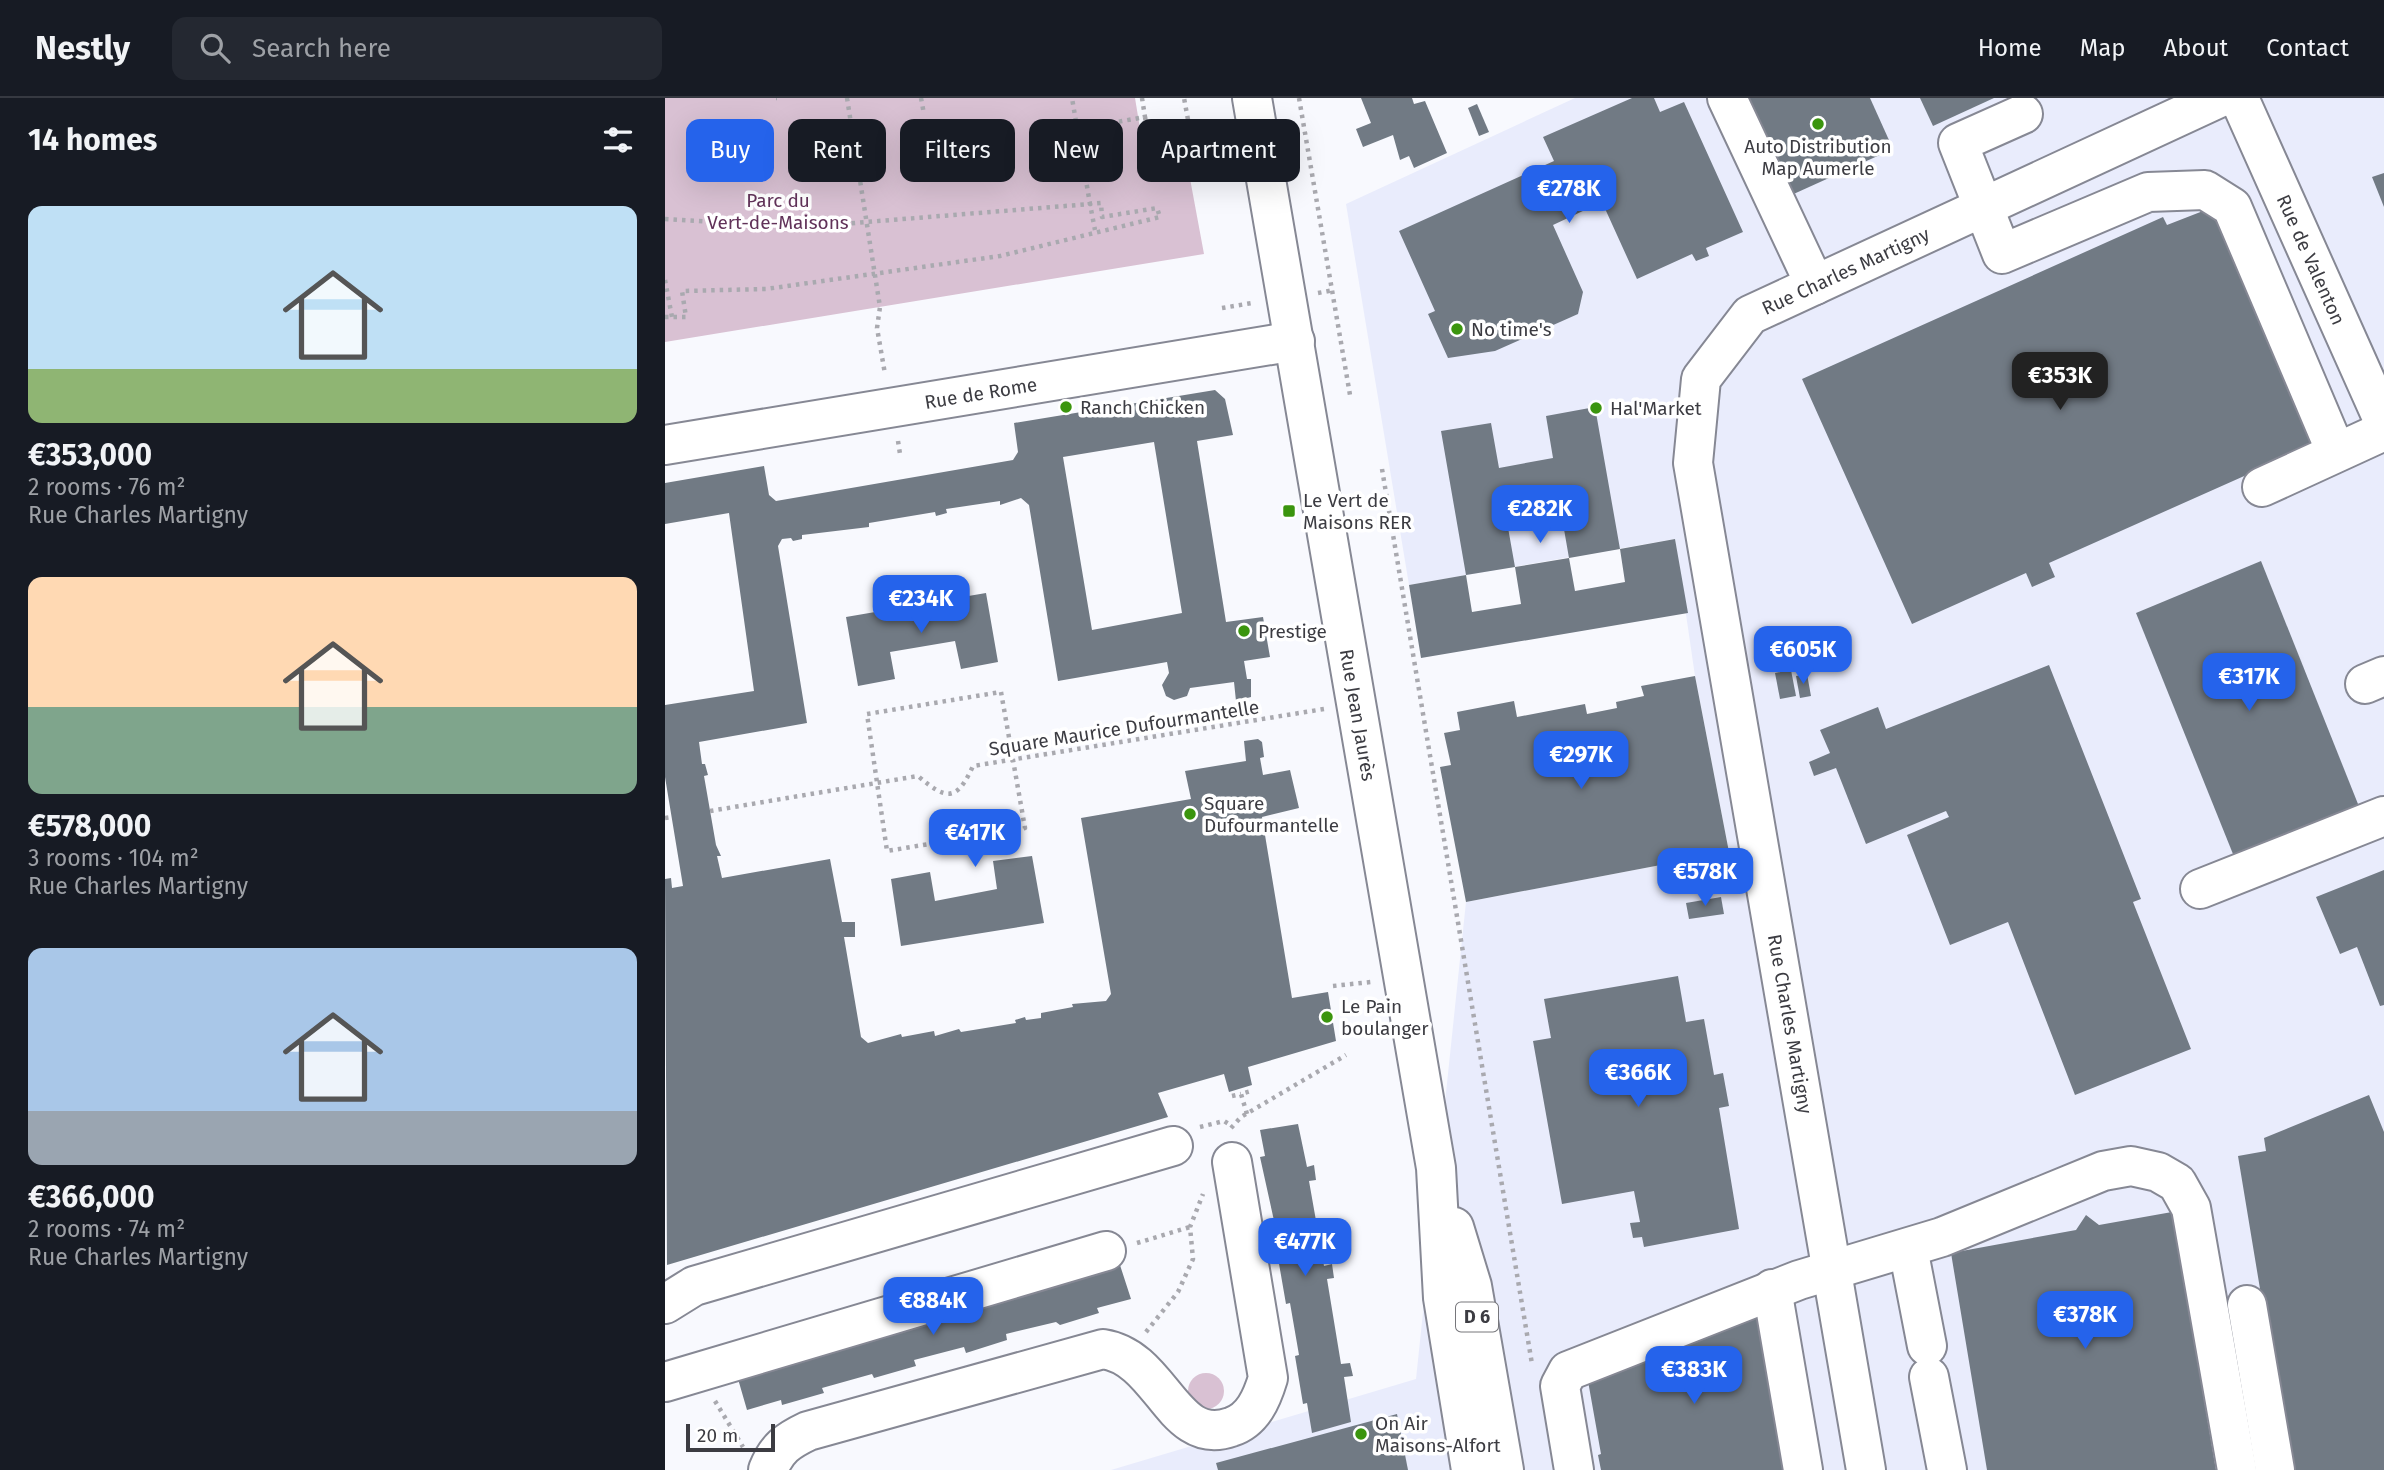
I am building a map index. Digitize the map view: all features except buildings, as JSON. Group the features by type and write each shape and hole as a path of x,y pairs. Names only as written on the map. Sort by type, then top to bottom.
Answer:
{"street":[{"name":"Rue Jean Jaurès","path":"1252,98 1436,1168 1443,1298 1471,1470"},
{"path":"1727,98 1815,285"},
{"name":"Rue Charles Martigny","path":"1866,1470 1693,463 1701,379 1750,315 2219,98"},
{"name":"Rue de Valenton","path":"2239,98 2384,422"},
{"path":"2023,114 1958,143 1982,208 2003,254 2148,192 2205,190 2232,207 2336,452"},
{"name":"Rue de Rome","path":"665,445 1295,341"},
{"path":"2262,487 2384,431"},
{"path":"2200,889 2384,816"},
{"path":"665,1304 694,1286 1173,1146"},
{"path":"769,1466 786,1441 808,1431 1103,1349 1127,1355 1144,1369 1175,1409 1193,1425 1216,1432 1241,1424 1261,1400 1268,1378 1232,1162"},
{"path":"1574,1470 1560,1386 1568,1371 1772,1290 1943,1237 2103,1171 2131,1166 2158,1172 2177,1183 2191,1208 2237,1470"},
{"name":"Rue Jean Jaurès","path":"1436,1168 1472,1286 1504,1470"},
{"path":"1909,1248 1947,1470"},
{"path":"665,1382 1105,1252"},
{"path":"1772,1290 1803,1470"},
{"path":"2246,1305 2275,1470"}],"path":[{"path":"847,98 880,307"},
{"path":"921,98 924,114"},
{"path":"1072,98 1075,119"},
{"path":"1142,98 1151,156 1193,147 1184,98"},
{"path":"1299,98 1350,394"},
{"path":"1123,121 1145,117"},
{"path":"1086,182 1095,230"},
{"path":"665,219 804,227 1101,203 1102,217 1157,208 1160,217 1095,230 1000,256 766,289 682,291 686,317 665,317"},
{"path":"665,280 672,317"},
{"path":"1314,294 1334,290"},
{"path":"1222,308 1257,302"},
{"path":"1382,469 1532,1363 1528,1374"},
{"path":"1002,692 1013,761 1025,828 887,851 867,715 1002,692"},
{"name":"Square Maurice Dufourmantelle","path":"710,811 918,776 939,793 949,795 960,790 973,766 1356,704"},
{"path":"665,818 672,817"},
{"path":"1333,985 1375,982"},
{"path":"1232,1096 1251,1091"},
{"path":"1241,1094 1247,1114"},
{"path":"1105,1252 1103,1249 1110,1247 1111,1251 1190,1227"},
{"path":"702,1371 705,1382 738,1443 769,1466"}],"shaded area":[{"path":"1575,98 2384,98 2384,1470 1111,1470 1416,1379 1466,902 1729,852 1695,676 1675,539 1409,585 1346,204"}],"green space":[{"name":"Parc du Vert-de-Maisons","path":"665,98 1135,98 1138,119 1137,182 1191,182 1204,254 665,342"},
{"path":"1206,1373 1219,1378 1224,1391 1219,1404 1206,1409 1193,1404 1188,1391 1193,1378"}],"place":[{"name":"Auto Distribution Map Aumerle","path":"1818,124"},
{"name":"No time's","path":"1457,329"},
{"name":"Ranch Chicken","path":"1066,407"},
{"name":"Hal'Market","path":"1596,408"},
{"name":"Le Vert de Maisons RER","path":"1289,511"},
{"name":"Prestige","path":"1244,631"},
{"name":"Square Dufourmantelle","path":"1190,814"},
{"name":"Le Pain boulanger","path":"1327,1017"},
{"name":"On Air Maisons-Alfort","path":"1361,1434"}]}
